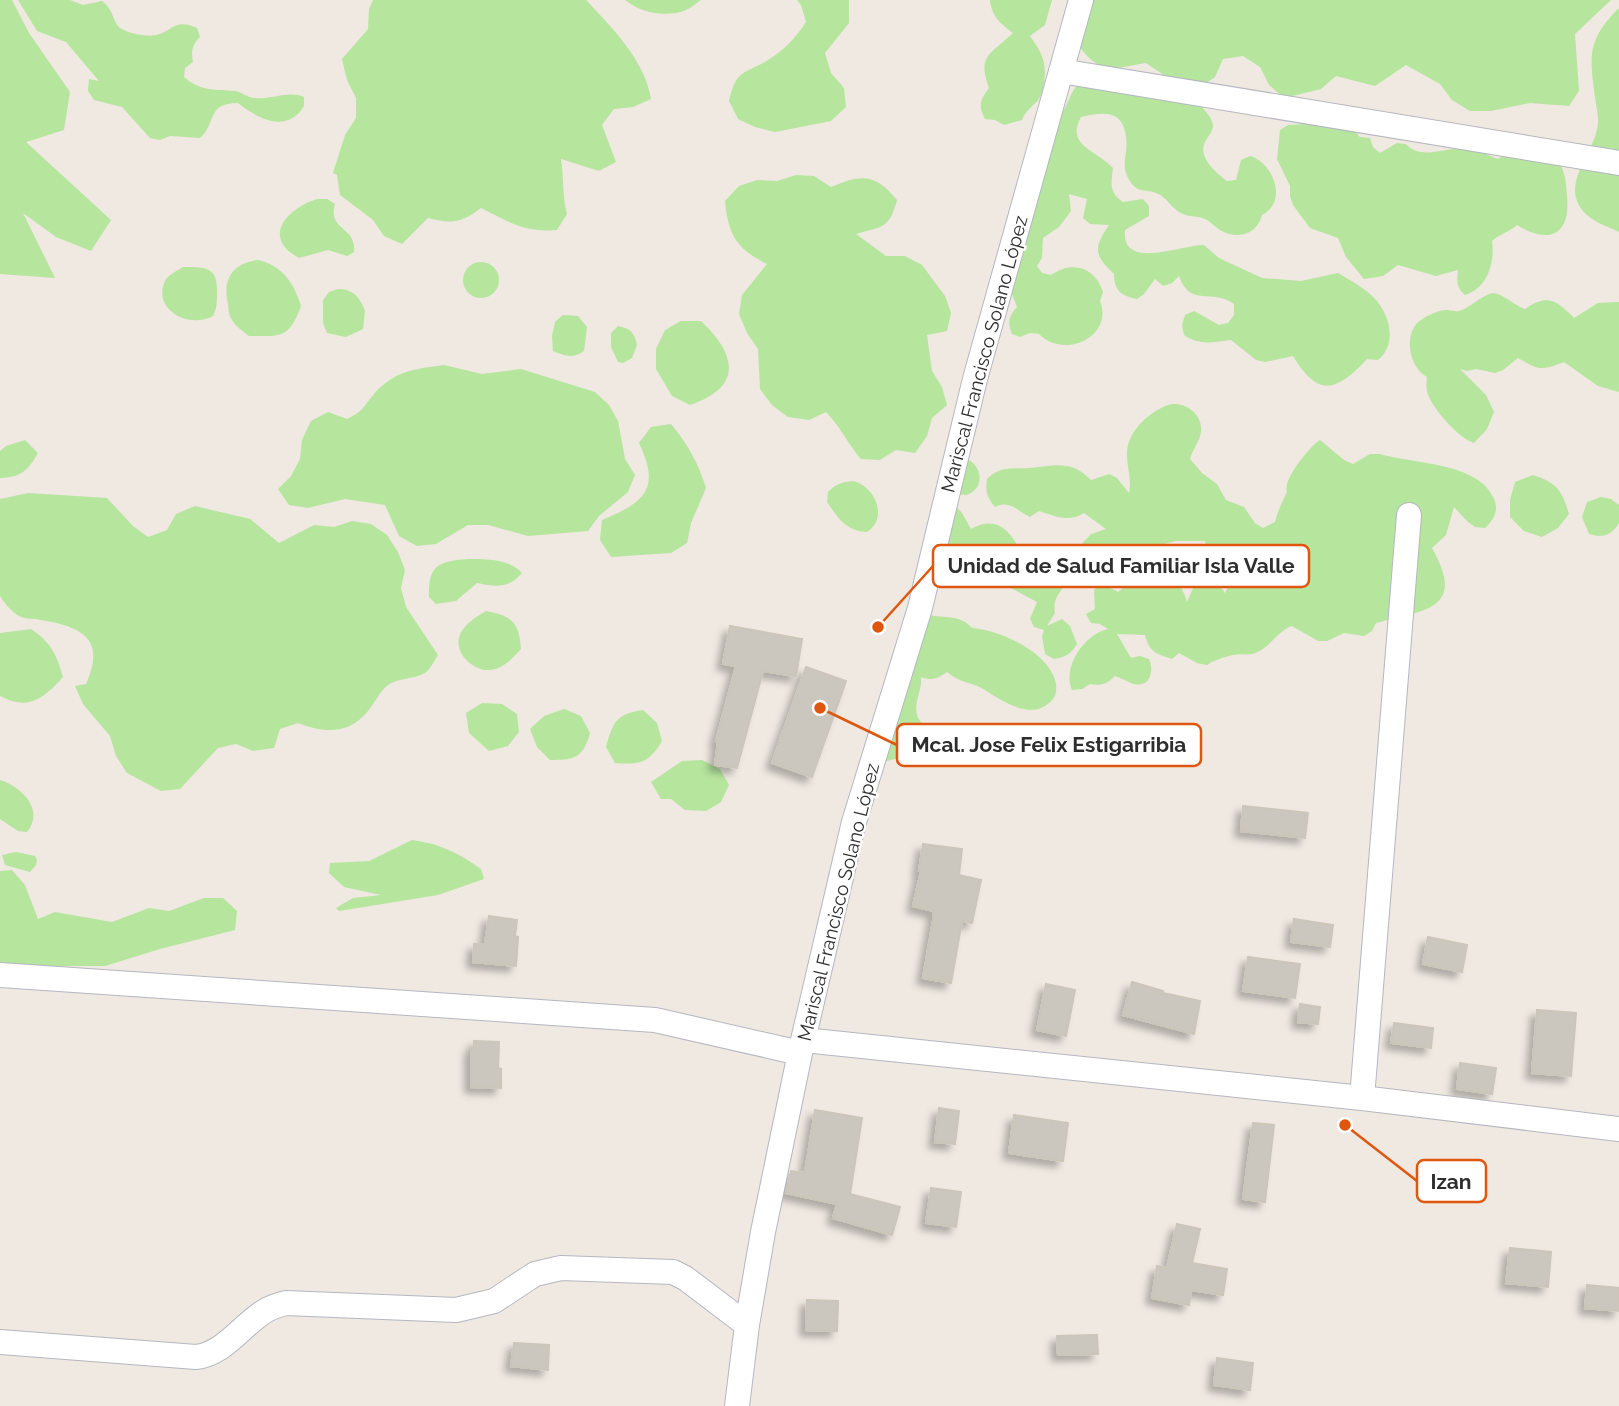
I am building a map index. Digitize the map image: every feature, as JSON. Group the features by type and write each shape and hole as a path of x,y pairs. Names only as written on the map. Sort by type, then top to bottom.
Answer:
{"street":[{"name":"Mariscal Francisco Solano López","path":"737,1406 747,1325 765,1219 854,822 919,608 975,379 1081,0"},
{"path":"1061,71 1619,163"},
{"path":"1362,1098 1409,515"},
{"path":"0,975 655,1020 802,1046 1362,1098 1619,1129"},
{"path":"0,1342 206,1356 267,1310 286,1303 456,1310 494,1301 535,1274 561,1268 673,1272 685,1278 747,1325"}],"green space":[{"path":"0,0 12,0 29,33 70,92 64,130 26,142 111,220 91,251 56,237 23,213 55,278 0,274"},
{"path":"18,0 70,0 83,5 102,1 110,9 120,28 140,35 156,35 179,25 189,25 197,28 200,37 193,48 193,62 185,68 184,77 190,82 215,90 235,91 252,98 298,95 304,97 304,106 297,115 281,122 263,118 238,103 228,104 216,110 200,138 150,138 122,107 94,100 88,91 89,79 99,81 66,42 37,31"},
{"path":"373,0 586,0 635,58 648,85 651,99 633,107 614,109 602,125 616,162 599,171 561,159 567,214 557,230 526,228 481,208 456,221 428,218 402,244 384,236 373,220 340,195 337,175 333,173 345,135 356,118 356,98 347,80 342,59 368,29 369,9"},
{"path":"625,0 701,0 686,10 663,14 646,11"},
{"path":"797,0 849,0 849,23 825,53 831,73 844,88 846,107 831,121 775,132 738,119 729,101 734,84 744,72 777,54 802,28 806,22"},
{"path":"990,0 1052,0 1045,25 1030,36 1044,63 1045,76 1041,95 1022,120 1004,125 985,119 981,110 982,100 989,88 985,62 992,51 1013,33 997,19"},
{"path":"1087,0 1611,0 1575,34 1579,91 1569,106 1530,103 1491,111 1470,111 1452,100 1440,84 1406,65 1375,86 1336,76 1321,89 1284,98 1269,85 1260,67 1243,56 1223,59 1215,77 1199,88 1180,86 1146,63 1117,68 1101,66 1079,46"},
{"path":"1619,8 1619,232 1584,212 1575,192 1578,174 1598,125 1592,69 1593,48 1601,29"},
{"path":"1080,82 1197,102 1209,115 1213,125 1203,152 1212,168 1227,181 1236,180 1241,160 1250,156 1266,166 1275,183 1274,201 1256,227 1246,234 1226,233 1204,218 1181,213 1160,195 1140,190 1132,184 1126,171 1127,144 1124,128 1116,117 1096,114 1081,117 1077,135 1085,147 1113,168 1112,183 1115,195 1123,202 1143,199 1149,206 1149,216 1125,230 1126,242 1132,250 1154,253 1204,245 1219,258 1262,278 1301,281 1338,273 1377,301 1386,317 1390,336 1384,353 1378,360 1367,359 1346,378 1328,386 1311,379 1293,356 1265,362 1256,360 1231,340 1195,341 1184,335 1182,325 1185,315 1194,311 1219,325 1228,323 1234,315 1234,304 1218,297 1189,292 1179,276 1172,283 1163,286 1155,279 1137,299 1123,294 1115,284 1114,274 1099,256 1098,246 1109,225 1090,224 1083,218 1087,199 1069,194 1071,211 1059,227 1043,238 1042,258 1037,266 1042,273 1051,275 1059,270 1075,267 1089,272 1103,292 1100,301 1100,325 1094,334 1073,344 1061,345 1039,334 1030,333 1020,337 1012,334 1010,319 1017,307 1010,289 1060,116"},
{"path":"1322,113 1341,115 1360,137 1370,138 1373,147 1380,153 1397,143 1406,144 1420,152 1463,148 1498,159 1506,153 1560,164 1565,176 1565,220 1556,233 1539,234 1517,225 1492,241 1488,273 1479,287 1465,295 1458,284 1458,270 1436,276 1398,265 1383,276 1364,279 1346,257 1338,238 1310,228 1293,205 1290,186 1277,159 1280,130 1288,125 1307,124"},
{"path":"796,175 814,176 831,187 859,178 867,178 882,185 897,200 891,217 878,228 856,234 886,256 905,256 922,265 945,296 951,313 947,331 927,335 932,371 942,387 947,405 932,418 927,436 915,453 896,450 880,460 861,459 826,412 809,420 788,417 772,405 760,389 758,349 739,314 742,295 767,264 748,253 736,240 729,223 725,201 739,186 757,180 777,181"},
{"path":"317,199 327,199 335,204 335,219 351,237 354,252 347,256 328,250 299,258 287,250 281,241 282,224 296,209"},
{"path":"258,260 281,271 295,290 301,306 288,330 276,335 249,336 235,325 229,314 227,287 231,274 242,265"},
{"path":"481,262 494,267 499,280 494,293 481,298 468,293 463,280 468,267"},
{"path":"183,267 204,268 212,273 217,284 213,316 203,320 183,318 174,314 163,300 165,281"},
{"path":"348,290 355,295 365,311 363,329 346,337 327,333 323,323 323,300 329,292"},
{"path":"1493,293 1525,309 1540,301 1552,301 1574,318 1598,303 1619,302 1619,392 1598,386 1564,362 1540,368 1518,358 1495,373 1460,369 1486,395 1494,412 1487,429 1474,443 1455,431 1433,405 1427,388 1427,377 1412,358 1412,333 1415,325 1430,315 1444,310 1459,311"},
{"path":"563,315 578,316 587,327 584,351 573,356 553,351 555,322"},
{"path":"681,321 701,321 722,346 729,369 719,389 690,405 672,396 656,369 656,349 665,330"},
{"path":"618,326 631,332 637,345 632,358 623,363 618,362 611,347 611,333"},
{"path":"444,365 482,374 521,369 595,392 609,405 618,421 625,459 635,475 628,492 599,516 588,531 528,536 488,525 468,525 436,544 417,546 399,536 385,505 345,499 308,508 289,505 278,489 291,476 300,459 302,440 311,421 328,412 347,419 360,411 382,386 398,375"},
{"path":"1178,404 1197,415 1201,432 1190,459 1202,473 1217,484 1226,500 1244,507 1255,523 1263,528 1275,522 1292,474 1320,440 1353,464 1370,454 1380,454 1460,471 1486,487 1494,499 1495,515 1485,528 1475,527 1454,507 1446,535 1432,548 1442,568 1445,584 1443,596 1436,604 1424,610 1376,623 1372,631 1364,636 1344,633 1327,641 1318,641 1292,626 1260,651 1236,654 1207,665 1197,663 1179,653 1172,659 1158,654 1151,649 1145,635 1117,634 1131,658 1140,656 1149,659 1151,674 1146,682 1137,685 1115,676 1104,684 1090,684 1082,689 1072,690 1070,672 1077,653 1091,638 1108,629 1091,623 1086,614 1095,609 1094,590 1101,583 1118,592 1125,586 1116,576 1112,562 1089,558 1078,548 1091,534 1106,529 1084,513 1067,518 1039,511 1030,517 1009,505 995,507 987,494 987,479 1006,469 1062,465 1084,473 1091,480 1109,474 1117,478 1129,493 1127,455 1131,438 1148,416 1164,407","holes":["1175,541 1205,541 1214,563 1223,570 1235,573 1225,593 1215,583 1201,580 1194,586 1187,602 1157,546"]},
{"path":"671,424 692,454 706,488 691,523 687,543 671,553 611,557 600,540 602,520 629,507 645,492 649,472 639,443 651,427"},
{"path":"25,440 38,453 27,469 13,476 0,478 0,451 6,446"},
{"path":"967,459 977,467 979,484 966,495 954,494"},
{"path":"1533,475 1548,481 1557,489 1569,514 1558,528 1542,537 1524,531 1510,517 1510,500 1515,482"},
{"path":"853,481 868,489 876,503 877,519 867,532 848,526 827,502 831,489"},
{"path":"28,493 107,498 133,526 148,537 167,530 176,514 195,506 250,519 279,543 314,525 334,527 352,521 371,524 387,535 398,552 405,570 401,588 406,607 438,655 425,673 388,685 361,719 353,724 326,730 298,723 280,729 274,748 253,751 236,744 218,748 180,789 161,791 127,773 116,756 110,736 83,704 75,686 86,684 92,669 92,646 87,638 69,627 19,616 0,596 0,499"},
{"path":"1601,497 1611,499 1619,505 1619,523 1613,531 1598,536 1589,534 1582,517 1587,502"},
{"path":"955,505 971,529 988,524 1002,527 1013,538 1022,554 1018,562 1035,572 1054,567 1063,570 1068,580 1056,599 1055,613 1047,626 1062,619 1070,626 1077,644 1070,653 1054,659 1045,654 1042,636 1044,630 1034,627 1030,619 1037,602 1011,588 1011,579 1017,563 999,567 974,551 967,556 958,555 952,546 942,544"},
{"path":"468,559 504,562 522,573 512,582 501,586 477,583 456,601 436,604 429,597 433,571 443,563"},
{"path":"486,611 508,618 516,626 521,649 503,666 483,670 472,665 463,655 459,638 466,625"},
{"path":"929,615 958,619 972,628 996,633 1023,645 1045,662 1056,684 1055,695 1041,708 1025,709 947,672 934,679 921,677 916,705 917,716 922,724 941,740 938,749 882,762"},
{"path":"31,629 52,649 63,677 42,697 27,702 10,700 0,696 0,633"},
{"path":"482,703 502,704 517,714 519,732 508,746 489,751 469,733 466,713"},
{"path":"564,709 581,716 590,733 584,748 577,756 550,760 537,747 530,729 544,716"},
{"path":"643,710 657,723 662,741 653,754 643,761 631,764 615,763 606,747 614,725 621,717"},
{"path":"702,760 720,769 729,785 721,802 706,811 685,810 671,799 661,799 651,782 682,761"},
{"path":"0,780 16,788 28,800 33,816 27,832 18,831 0,819"},
{"path":"412,840 440,846 456,853 481,869 484,879 438,895 339,911 336,908 353,898 381,895 344,887 329,873 330,863 369,861"},
{"path":"16,852 35,856 36,865 30,872 5,865 2,855"},
{"path":"12,870 25,885 38,919 55,912 112,922 149,908 169,911 204,898 223,898 237,911 235,930 105,966 65,966 0,974 0,871"}],"building":[{"path":"730,626 802,639 796,676 763,671 737,768 715,765 716,741 736,666 723,664"},
{"path":"806,667 846,681 812,777 772,763"},
{"path":"1243,806 1308,813 1305,838 1241,831"},
{"path":"923,844 962,849 959,875 981,880 972,923 962,921 951,983 923,978 934,915 933,911 913,906 921,871"},
{"path":"489,916 517,920 516,966 473,962 474,944 485,944"},
{"path":"1294,919 1333,925 1330,947 1291,942"},
{"path":"1428,937 1467,945 1462,972 1423,964"},
{"path":"1248,957 1300,964 1295,998 1243,991"},
{"path":"1132,982 1163,993 1200,1001 1194,1034 1123,1015"},
{"path":"1046,984 1075,990 1066,1036 1037,1030"},
{"path":"1300,1004 1320,1007 1318,1024 1298,1022"},
{"path":"1537,1010 1576,1013 1571,1076 1532,1073"},
{"path":"1394,1023 1433,1028 1431,1048 1391,1043"},
{"path":"474,1041 499,1042 498,1068 501,1069 501,1088 471,1087 471,1048 474,1048"},
{"path":"1460,1063 1496,1068 1492,1094 1457,1089"},
{"path":"939,1108 959,1111 955,1144 935,1142"},
{"path":"815,1110 862,1118 850,1194 900,1207 892,1235 833,1218 837,1204 786,1193 791,1171 805,1173"},
{"path":"1014,1115 1068,1123 1063,1161 1009,1153"},
{"path":"1253,1123 1274,1125 1265,1202 1243,1199"},
{"path":"931,1188 961,1192 956,1227 926,1223"},
{"path":"1177,1224 1200,1229 1192,1263 1227,1269 1223,1295 1191,1290 1189,1305 1152,1298 1157,1266 1167,1268"},
{"path":"1510,1248 1551,1252 1548,1287 1506,1283"},
{"path":"1587,1285 1619,1288 1619,1311 1585,1308"},
{"path":"807,1300 838,1301 837,1331 806,1330"},
{"path":"1097,1335 1098,1354 1058,1355 1057,1336"},
{"path":"514,1343 549,1345 548,1370 511,1366"},
{"path":"1217,1358 1253,1363 1250,1390 1214,1385"}],"place":[{"name":"Unidad de Salud Familiar Isla Valle","path":"878,627"},
{"name":"Mcal. Jose Felix Estigarribia","path":"820,708"},
{"name":"Izan","path":"1345,1125"}]}
